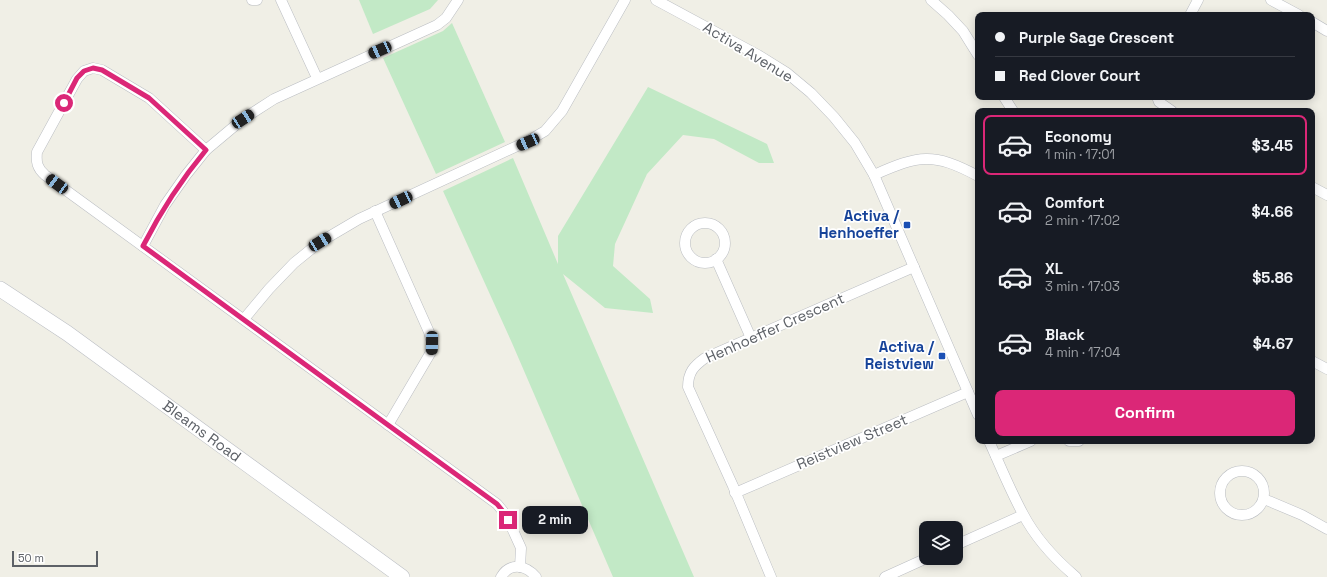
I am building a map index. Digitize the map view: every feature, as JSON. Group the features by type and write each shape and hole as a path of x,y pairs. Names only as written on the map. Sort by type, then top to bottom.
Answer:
{"main road":[{"name":"Bleams Road","path":"0,289 67,333 402,577"}],"street":[{"path":"252,0 257,0"},
{"path":"280,0 317,78"},
{"path":"143,246 174,193 206,150 249,115 274,99 317,78 436,25 446,18 458,0"},
{"path":"244,319 269,289 294,263 320,242 375,211 528,142 546,131 562,111 625,0"},
{"name":"Activa Avenue","path":"656,0 758,55 787,73 811,93 834,117 855,143 874,175 975,408"},
{"path":"931,0 963,31 975,50"},
{"path":"1192,12 1198,0"},
{"path":"1271,0 1293,12"},
{"path":"1315,24 1327,31"},
{"path":"206,150 149,98 102,70 93,68 84,71 77,78 37,152 36,161 38,169 44,175 497,504 506,515 521,548 520,567"},
{"path":"1159,100 1168,108"},
{"path":"874,175 911,160 931,158 958,165 975,174"},
{"path":"1315,189 1327,195"},
{"path":"375,211 432,343 431,352 388,425"},
{"path":"708,223 714,225 720,229 724,236 725,243 721,254 716,259 706,263 699,262 688,254 685,246 685,239 687,232 696,224 708,223"},
{"path":"716,259 750,338"},
{"name":"Henhoeffer Crescent","path":"771,577 688,386 690,371 695,365 705,358 914,267"},
{"path":"1315,363 1327,369"},
{"name":"Reistview Street","path":"735,493 968,392"},
{"path":"990,444 1023,515 1051,552 1076,577"},
{"path":"996,456 1024,444"},
{"path":"1246,471 1259,478 1264,491 1264,499 1257,509 1251,513 1243,515 1233,514 1223,506 1220,498 1220,490 1224,479 1230,474 1234,472 1246,471"},
{"path":"1264,499 1302,514 1327,529"},
{"path":"963,542 1023,515"},
{"path":"885,577 897,575 919,563"},
{"path":"501,577 507,570 513,567 526,568 536,577"}],"green space":[{"path":"359,0 438,0 430,9 373,34"},
{"path":"452,23 505,142 436,174 383,58 443,31"},
{"path":"648,87 767,144 774,163 759,163 714,139 683,135 647,174 615,244 613,266 650,299 653,313 605,308 563,274 694,577 613,577 512,343 443,191 513,158 558,264 558,236"}],"place":[{"name":"Activa / Henhoeffer","path":"907,225"},
{"name":"Activa / Reistview","path":"942,356"}],"route":[{"path":"64,103 77,78 84,71 93,68 102,70 149,98 206,150 172,195 143,246 497,504 508,520"}]}
